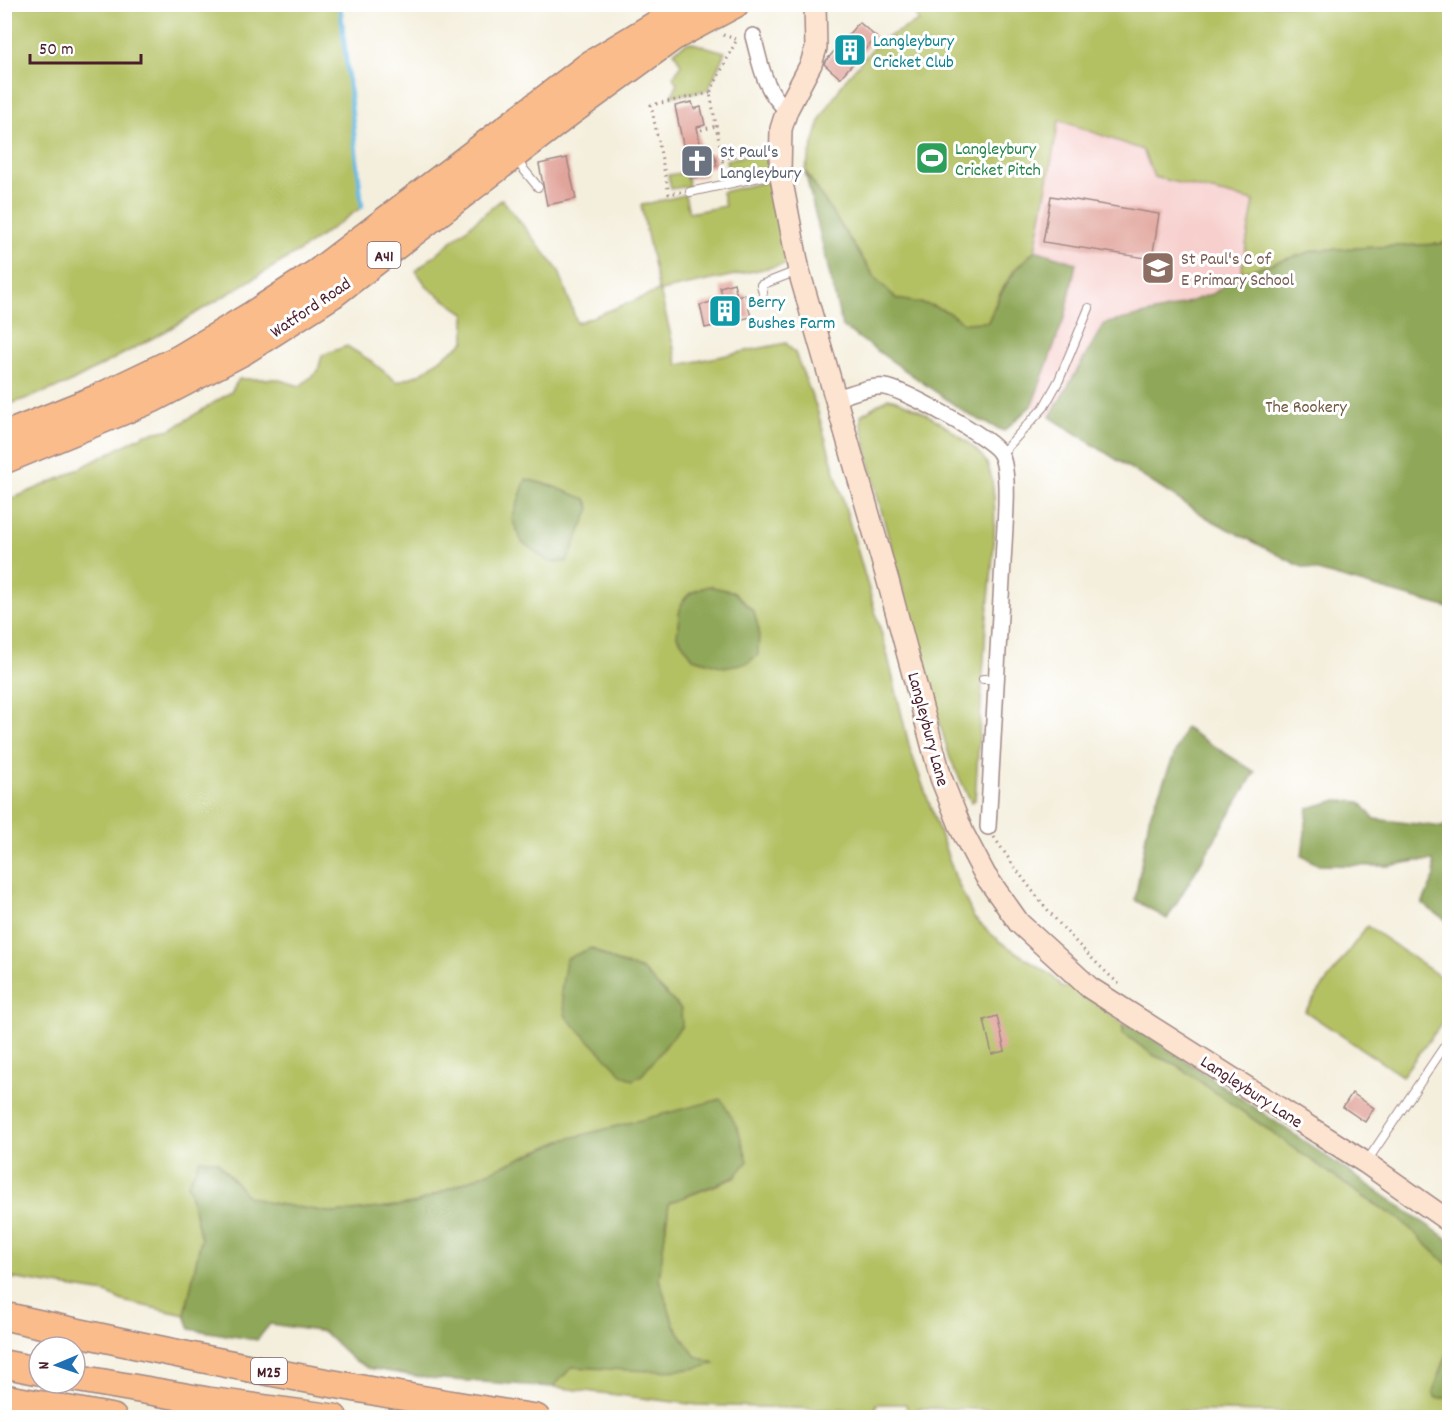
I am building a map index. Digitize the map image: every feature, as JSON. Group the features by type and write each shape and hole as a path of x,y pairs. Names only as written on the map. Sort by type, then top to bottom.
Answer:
{"highway":[{"name":"Watford Road","path":"4,460 152,399 242,352 333,294 505,146 591,64 690,4"},
{"name":"Watford Road","path":"4,436 96,399 188,354 318,272 505,146 673,37 735,4"},
{"name":"M25","path":"4,1316 341,1386 536,1418"},
{"path":"4,1364 27,1369"},
{"name":"M25","path":"87,1380 208,1401 333,1418"},
{"path":"4,1398 113,1418"}],"street":[{"name":"Langleybury Lane","path":"813,8 816,48 811,64 787,110 781,129 780,172 799,271 888,581 940,778 963,833 985,875 1018,923 1090,988 1366,1163 1449,1222"},
{"path":"753,36 767,87 772,96 787,110"},
{"path":"836,398 871,388 885,387 903,393 961,424 991,444 1001,454 1006,491 1005,527 989,679 988,827"}],"lane":[{"path":"505,146 537,187"},
{"path":"690,192 780,172"},
{"path":"764,293 761,285 799,271"},
{"path":"1001,454 1044,407 1059,380 1089,308"},
{"path":"1366,1163 1449,1038"}],"path":[{"path":"721,34 737,39"},
{"path":"728,184 710,93 737,39 745,35 753,36"},
{"path":"690,192 669,194 651,105 710,93"},
{"path":"701,130 716,126"},
{"path":"716,160 768,149"},
{"path":"988,827 1055,920 1086,954 1126,990"}],"shaded area":[{"name":"St Paul's C of E Primary School","path":"1059,120 1143,150 1154,177 1254,201 1241,273 1214,293 1172,308 1104,324 1050,417 1032,405 1066,313 1076,263 1035,250"}],"green space":[{"path":"4,5 340,5 362,207 298,252 166,331 67,384 5,406"},
{"path":"908,5 1449,5 1450,241 1440,244 1316,250 1241,273 1254,201 1154,177 1143,150 1059,120 1035,250 1015,269 1000,293 988,322 964,323 946,311 930,305 897,299 876,279 805,171 821,118 845,80 879,41 919,21"},
{"path":"689,42 725,52 708,90 672,96 677,84 673,77 681,65 674,51"},
{"path":"766,151 770,170 730,178 726,160"},
{"path":"805,171 876,279 897,299 930,305 946,311 964,323 988,322 1007,283 1035,250 1076,263 1066,313 1032,405 1004,431 969,415 842,326"},
{"path":"686,172 689,186 671,189 668,175"},
{"path":"774,180 791,263 660,291 678,365 786,343 795,353 816,406 886,649 910,749 956,879 974,918 999,941 1051,975 1063,988 1070,986 1117,1019 1123,1024 1123,1033 1155,1056 1175,1064 1364,1197 1401,1220 1449,1266 1449,1349 1433,1391 1436,1398 1449,1398 1449,1417 1352,1418 1297,1413 1222,1411 1130,1411 1068,1415 1005,1410 917,1408 917,1412 907,1412 906,1404 876,1404 876,1411 698,1405 553,1387 572,1366 670,1370 714,1363 695,1356 674,1325 659,1279 669,1203 735,1178 563,1140 414,1204 335,1213 270,1203 247,1196 217,1161 188,1184 201,1239 185,1315 123,1301 106,1293 5,1277 4,502 63,477 146,434 172,429 231,392 239,379 276,379 300,386 318,371 322,355 347,346 371,361 397,382 420,374 465,341 465,314 428,288 416,271 502,199 559,271 577,323 659,291 641,205 685,195 689,213 725,206 722,192","holes":["586,499 590,508 567,562","591,948 614,961 642,970 681,1009"]},
{"name":"The Rookery","path":"1449,241 1449,608 1300,566 1209,519 1050,417 1104,324 1172,308 1214,293 1241,273 1316,250 1440,244"},
{"path":"888,398 928,415 959,436 982,457 988,466 992,482 994,545 986,626 975,800 971,802 950,758 929,687 876,491 861,423 861,415"},
{"path":"526,479 586,499 590,508 567,562 549,562 522,542 512,519"},
{"path":"709,586 734,592 754,612 759,630 758,655 747,663 724,667 693,658 677,636 682,603 691,593"},
{"path":"1185,728 1255,772 1167,919 1135,900 1149,818"},
{"path":"1338,800 1360,802 1374,819 1443,827 1449,820 1449,922 1422,904 1435,876 1433,861 1416,861 1388,866 1319,865 1302,856 1308,808"},
{"path":"1367,926 1449,983 1449,1014 1402,1076 1305,1011"},
{"path":"591,948 614,961 642,970 681,1009 682,1026 642,1075 633,1080 623,1075 566,1017 561,992 566,959"},
{"path":"1123,1024 1133,1026 1176,1054 1449,1240 1449,1266 1401,1220 1364,1197 1175,1064 1155,1056 1123,1033"},
{"path":"721,1099 738,1129 748,1161 735,1177 669,1203 659,1279 674,1325 695,1356 714,1363 684,1370 665,1371 572,1367 553,1387 427,1378 368,1368 352,1359 324,1332 270,1324 257,1340 190,1329 185,1315 201,1239 188,1184 200,1159 217,1161 247,1196 270,1203 335,1213 414,1204 563,1140"},
{"path":"1449,1349 1449,1398 1436,1398 1433,1392"}],"building":[{"name":"Langleybury Cricket Club","path":"859,22 876,37 840,78 824,64"},
{"path":"692,102 694,109 701,107 705,125 697,127 702,155 714,153 717,166 705,168 706,176 690,179 675,106"},
{"path":"567,158 576,199 547,205 539,164"},
{"path":"1051,196 1159,214 1152,259 1043,242"},
{"name":"Berry Bushes Farm","path":"734,283 737,296 745,294 751,317 705,328 700,305 723,299 720,287"},
{"path":"997,1016 1005,1051 992,1054 984,1020"},
{"path":"1352,1093 1374,1108 1365,1122 1343,1107"}],"waterway":[{"path":"340,4 362,207"}],"place":[{"name":"Langleybury Cricket Club","path":"850,50"},
{"name":"Langleybury Cricket Pitch","path":"932,158"},
{"name":"St Paul's Langleybury","path":"697,161"},
{"name":"St Paul's C of E Primary School","path":"1158,268"},
{"name":"Berry Bushes Farm","path":"725,311"}]}
